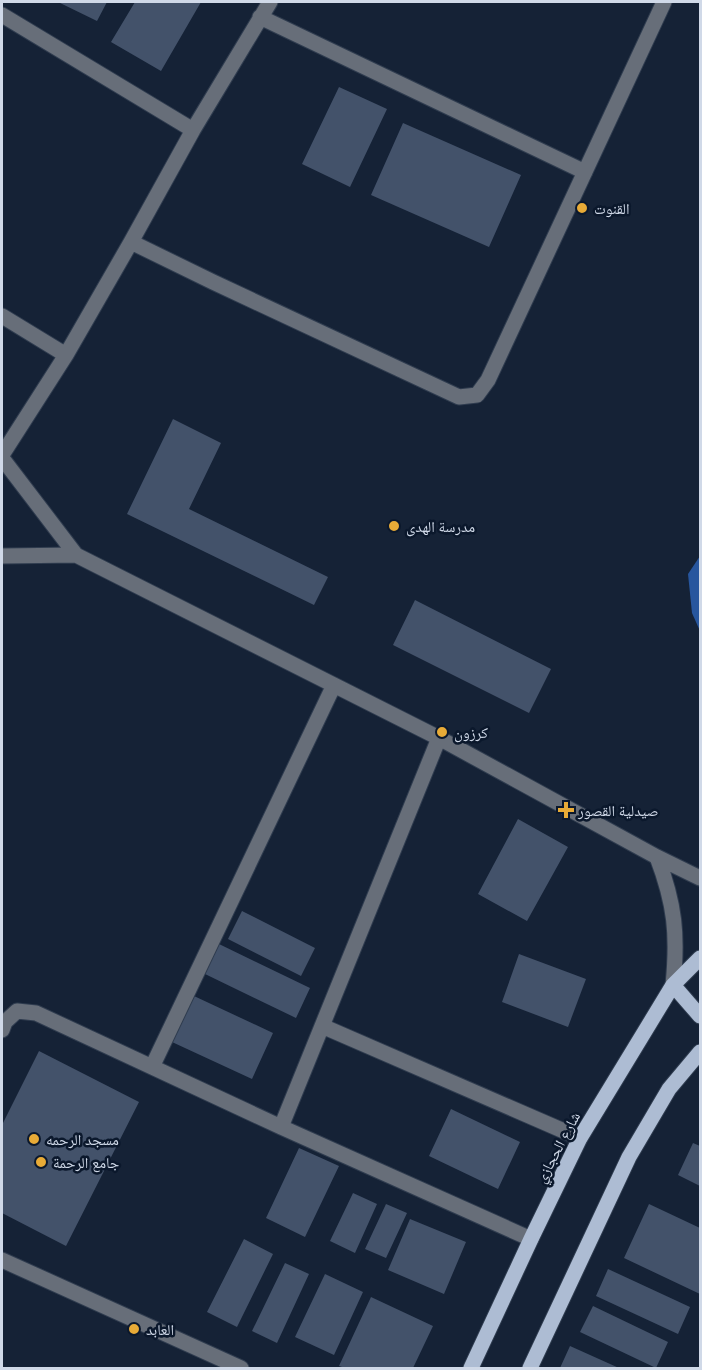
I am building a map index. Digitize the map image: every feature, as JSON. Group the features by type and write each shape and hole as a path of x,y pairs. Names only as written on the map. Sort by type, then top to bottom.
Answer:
{"main road":[{"name":"شارع الحجازي","path":"471,1368 580,1138 673,985 700,958"},
{"path":"673,985 700,1016"},
{"path":"530,1368 629,1157 669,1089 700,1052"}],"street":[{"path":"270,2 193,130 66,355 2,456 76,555 439,738 657,857 700,878"},
{"path":"131,242 459,397 477,394 488,380 664,2"},
{"path":"2,15 193,130"},
{"path":"260,17 585,172"},
{"path":"2,316 66,355"},
{"path":"2,556 76,555"},
{"path":"152,1067 334,685"},
{"path":"281,1127 439,738"},
{"path":"657,857 667,882 673,909 676,936 673,985"},
{"path":"2,1030 5,1022 17,1011 36,1013 281,1127 531,1239"},
{"path":"322,1026 580,1138"},
{"path":"2,1260 242,1368"}],"shaded area":[{"path":"700,556 700,631 692,613 688,574"}],"building":[{"path":"58,2 107,2 97,21"},
{"path":"135,2 201,2 161,71 111,42"},
{"path":"339,87 387,109 350,187 302,164"},
{"path":"403,123 521,175 489,247 371,195"},
{"path":"173,419 221,443 189,509 328,577 314,605 127,514"},
{"path":"415,600 551,669 529,713 393,645"},
{"path":"518,819 568,847 527,921 478,894"},
{"path":"242,911 315,948 301,976 228,939"},
{"path":"219,944 310,988 296,1018 205,974"},
{"path":"519,954 586,979 568,1027 502,1002"},
{"path":"194,996 273,1033 252,1079 172,1042"},
{"path":"39,1051 139,1102 66,1246 2,1213 2,1125"},
{"path":"451,1109 520,1142 498,1189 429,1156"},
{"path":"693,1143 700,1146 700,1186 678,1175"},
{"path":"299,1148 339,1166 305,1237 266,1218"},
{"path":"353,1193 377,1204 355,1253 330,1241"},
{"path":"386,1204 407,1213 386,1258 365,1249"},
{"path":"649,1204 700,1228 700,1294 624,1258"},
{"path":"410,1219 466,1242 444,1294 388,1270"},
{"path":"244,1239 273,1254 237,1327 207,1312"},
{"path":"285,1263 309,1274 277,1343 252,1331"},
{"path":"608,1269 690,1307 678,1334 596,1296"},
{"path":"325,1274 363,1292 334,1355 295,1337"},
{"path":"371,1297 433,1326 413,1368 345,1368 339,1366"},
{"path":"593,1306 668,1342 656,1368 580,1332"},
{"path":"570,1346 619,1368 560,1368"}],"place":[{"name":"القنوت","path":"582,208"},
{"name":"مدرسة الهدى","path":"394,526"},
{"name":"كرزون","path":"442,732"},
{"name":"صيدلية القصور","path":"566,810"},
{"name":"مسجد الرحمه","path":"34,1139"},
{"name":"جامع الرحمة","path":"41,1162"},
{"name":"العابد","path":"134,1329"}]}
